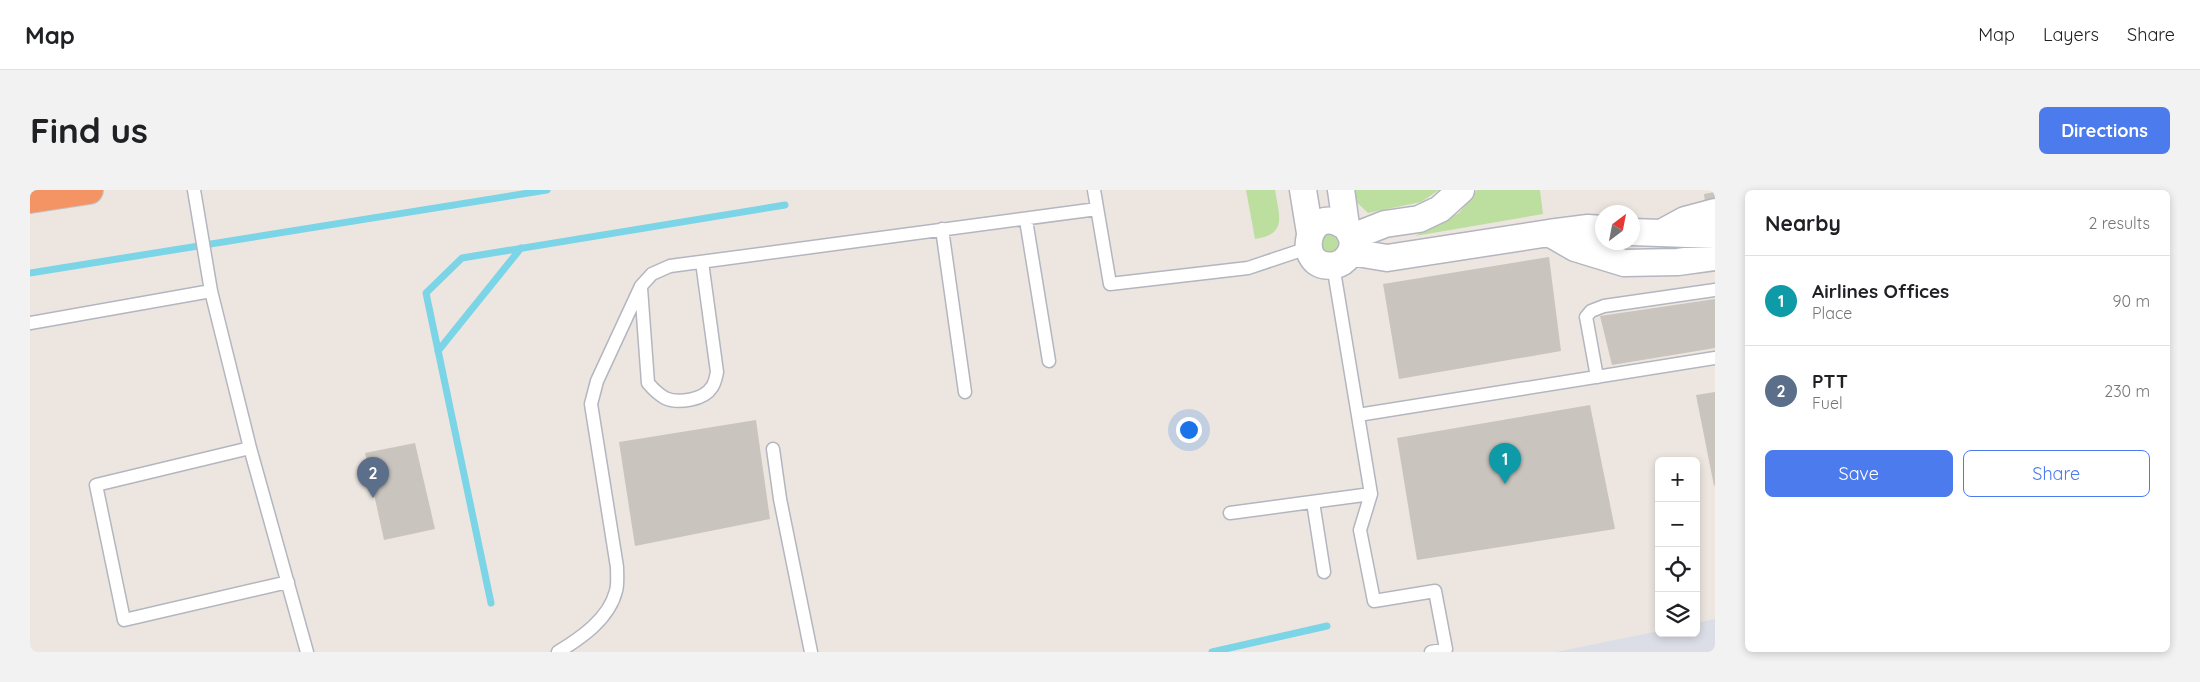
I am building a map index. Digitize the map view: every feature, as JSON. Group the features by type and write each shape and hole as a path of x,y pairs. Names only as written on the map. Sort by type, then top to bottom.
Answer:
{"highway":[{"path":"30,199 88,190"}],"street":[{"path":"1303,190 1309,240 1316,260 1327,265 1346,246 1385,224 1419,219 1440,209 1461,190"},
{"path":"1341,190 1346,246"},
{"path":"1661,234 1685,220 1715,212"},
{"path":"1309,240 1315,226 1327,220 1340,223 1346,246"},
{"path":"1346,246 1387,258 1549,233 1595,228"},
{"path":"1549,233 1575,248 1624,263 1678,262 1715,257"},
{"path":"1640,233 1715,235"}],"lane":[{"path":"194,190 211,291 250,448 307,652"},
{"path":"1094,190 1110,284 1248,268 1309,240"},
{"path":"558,652 578,640 601,618 617,589 617,567 591,404 597,381 641,286 652,274 670,266 1026,220 1097,209"},
{"path":"1026,220 1049,361"},
{"path":"942,230 964,392"},
{"path":"1346,246 1358,415 1371,494 1360,530 1374,601 1435,591 1446,649 1431,652"},
{"path":"641,286 648,383 656,392 668,399 690,400 703,396 712,387 717,372 702,262"},
{"path":"1597,377 1586,317 1591,310 1604,306 1715,290"},
{"path":"30,323 211,291"},
{"path":"1358,415 1715,358"},
{"path":"250,448 96,485 124,620 288,582"},
{"path":"773,449 780,499 811,652"},
{"path":"1230,513 1371,494"},
{"path":"1313,502 1324,572"}],"shaded area":[{"path":"1715,619 1715,652 1556,652 1655,632 1655,637 1700,637 1700,622"}],"green space":[{"path":"1246,190 1275,190 1279,222 1273,233 1255,239"},
{"path":"1349,190 1439,190 1421,202 1368,213 1350,196"},
{"path":"1477,190 1540,190 1543,214 1415,236 1459,213"},
{"path":"1332,230 1344,244 1328,257 1317,242"}],"building":[{"path":"1715,192 1715,225 1708,226 1704,194"},
{"path":"1549,257 1561,351 1399,379 1383,284"},
{"path":"1715,299 1715,348 1612,365 1600,316"},
{"path":"1715,392 1715,485 1714,486 1696,395"},
{"path":"1590,405 1615,529 1417,560 1397,438"},
{"path":"756,420 770,519 635,546 619,442"},
{"path":"415,443 435,529 384,540 365,453"}],"waterway":[{"path":"30,273 547,190"},
{"path":"491,603 426,293 462,258 785,205"},
{"path":"438,351 521,248"},
{"path":"1212,652 1327,626"}],"place":[{"name":"Airlines Offices","path":"1505,484"},
{"name":"PTT","path":"373,498"}]}
